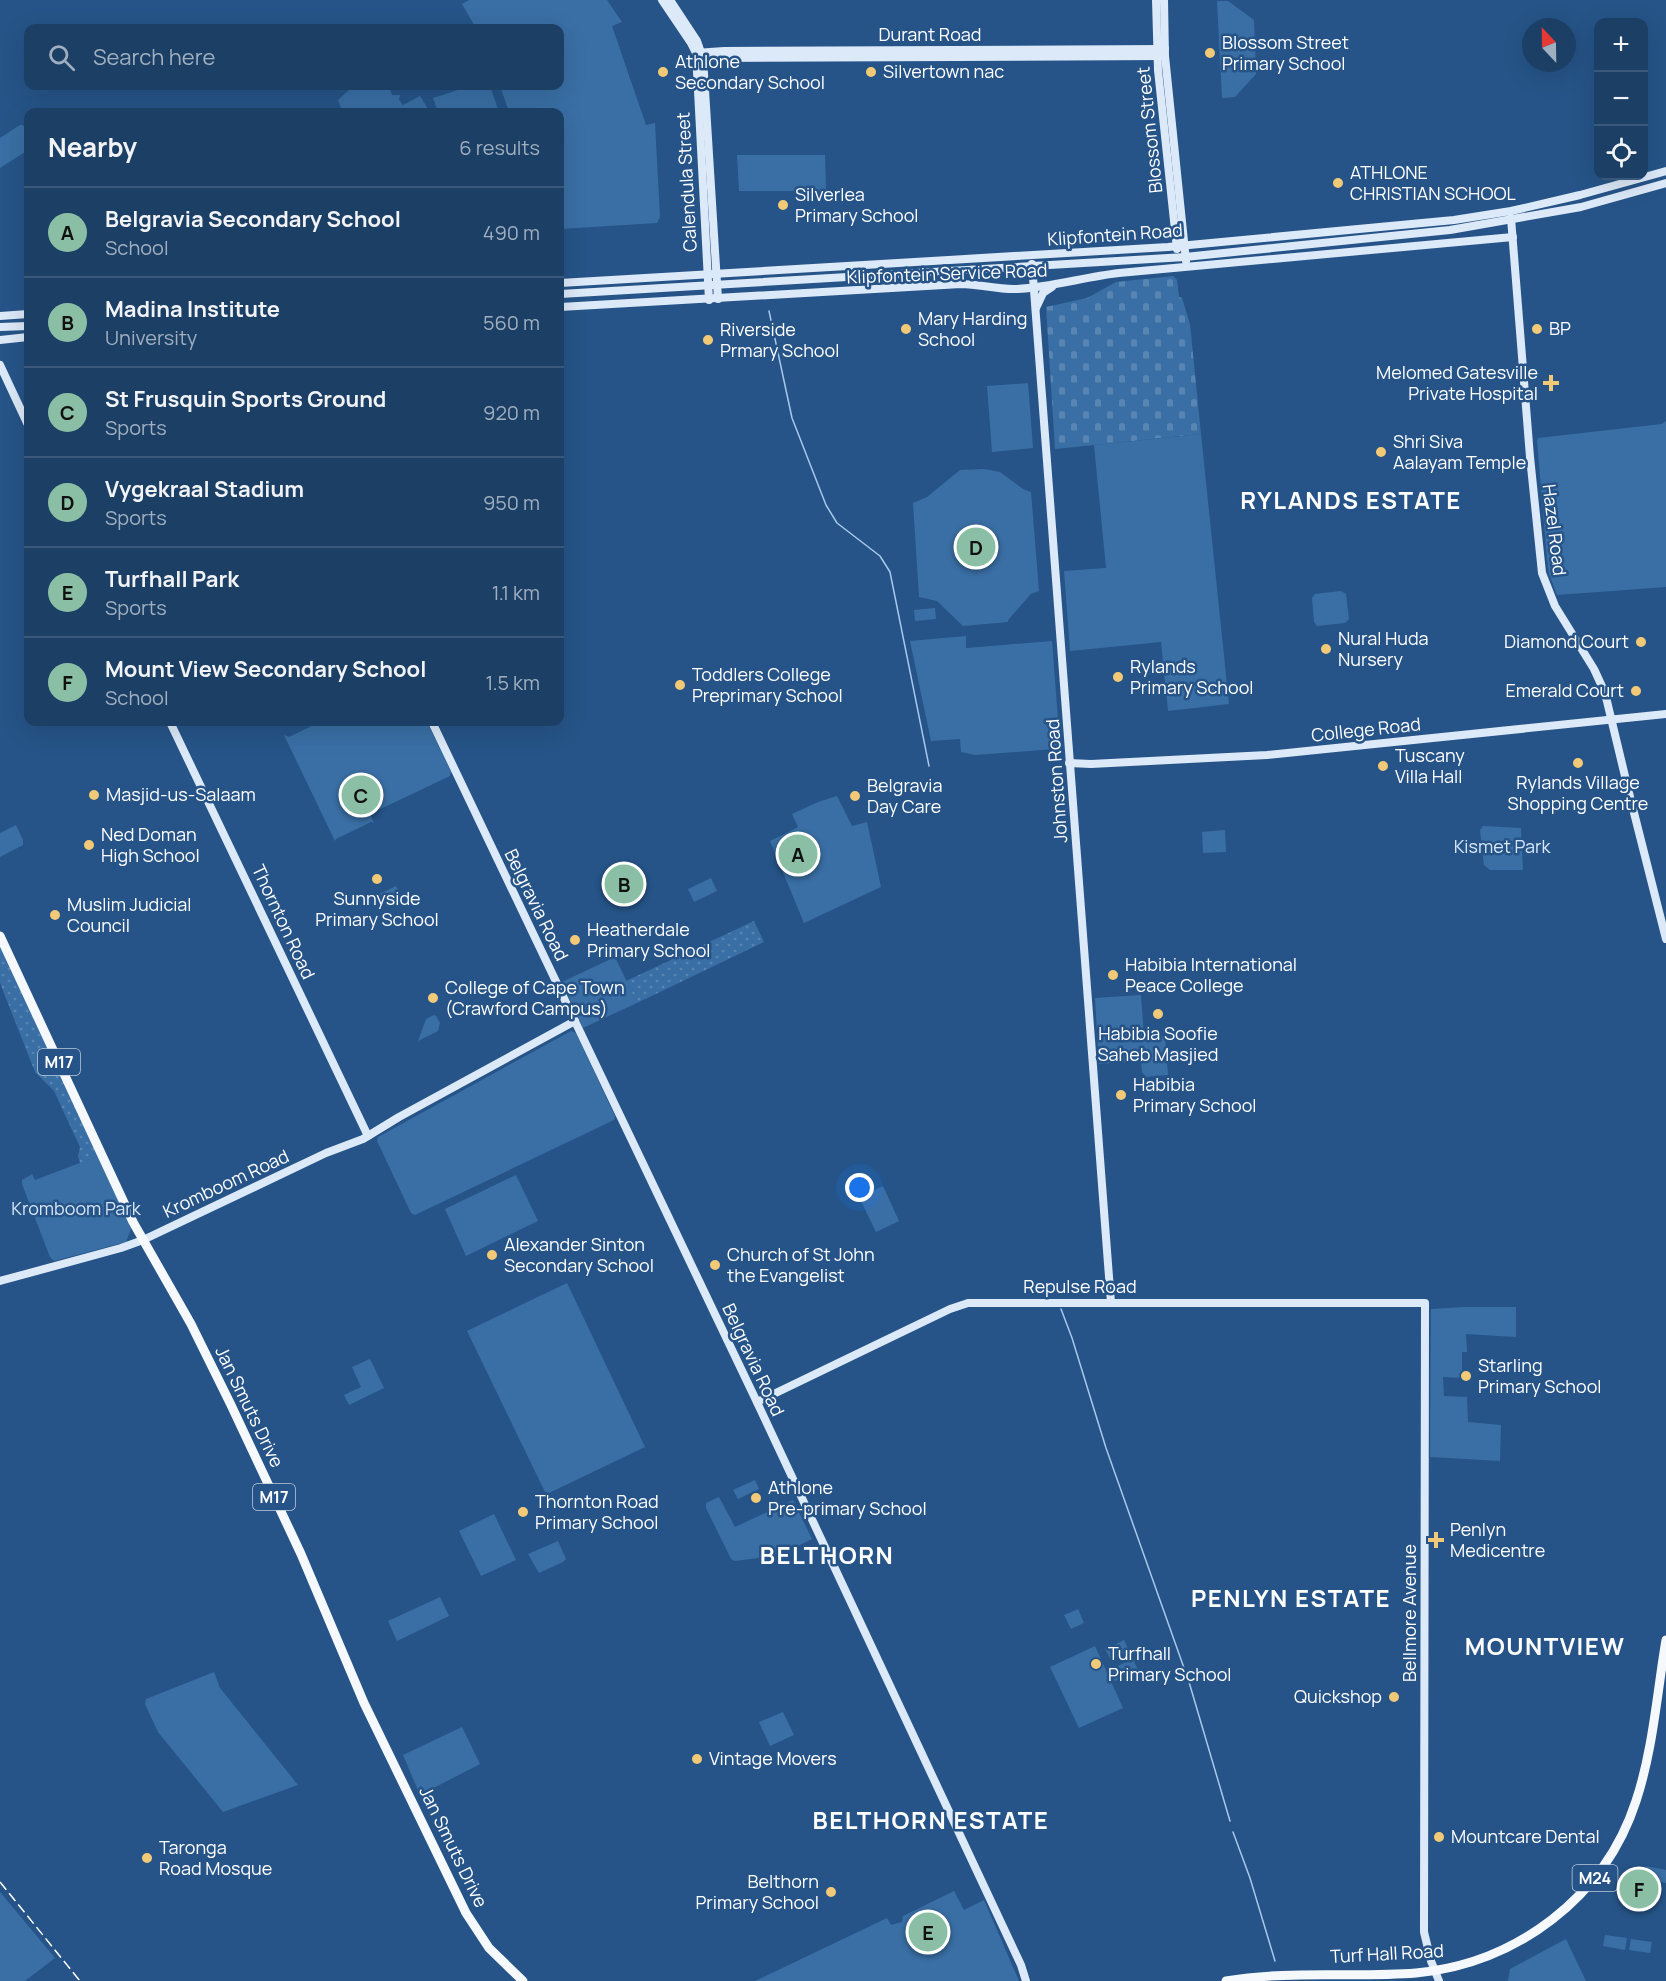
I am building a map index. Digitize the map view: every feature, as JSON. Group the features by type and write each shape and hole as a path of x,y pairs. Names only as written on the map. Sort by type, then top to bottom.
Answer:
{"main road":[{"name":"Jan Smuts Drive","path":"0,936 143,1240 191,1324 235,1414 301,1554 364,1703 466,1912 489,1948 523,1981"},
{"name":"Turf Hall Road","path":"1226,1981 1284,1975 1398,1974 1436,1970 1483,1958 1526,1938 1566,1908 1603,1867 1625,1830 1642,1783 1666,1640"}],"street":[{"name":"Calendula Street","path":"662,0 699,55"},
{"name":"Calendula Street","path":"670,0 697,40 711,274 708,286 713,299"},
{"name":"Blossom Street","path":"1156,0 1182,268"},
{"name":"Blossom Street","path":"1161,53 1164,0"},
{"name":"Durant Road","path":"699,55 1161,53"},
{"name":"Klipfontein Road","path":"564,283 1180,246 1454,220 1511,211 1590,193 1666,171"},
{"name":"Klipfontein Road","path":"564,294 1181,257 1450,230 1581,207 1666,183"},
{"name":"Hazel Road","path":"1511,211 1530,457 1542,573 1556,606 1600,680 1612,719 1666,939"},
{"name":"Klipfontein Service Road","path":"564,307 962,284 1005,289 1033,288 1100,275 1513,237"},
{"name":"Johnston Road","path":"1031,256 1112,1303"},
{"name":"Calendula Street","path":"711,274 717,285 713,299"},
{"path":"1035,311 1043,293 1056,285"},
{"path":"0,316 24,314"},
{"path":"0,327 24,326"},
{"path":"0,340 24,337"},
{"path":"0,365 24,416"},
{"name":"College Road","path":"1069,763 1077,765 1260,755 1666,714"},
{"name":"Thornton Road","path":"172,726 367,1134"},
{"name":"Belgravia Road","path":"434,726 757,1402 1021,1965 1026,1981"},
{"name":"Kromboom Road","path":"0,1281 113,1251 143,1240 367,1134 574,1021"},
{"name":"Repulse Road","path":"757,1402 961,1304 975,1302 1425,1303"},
{"name":"Bellmore Avenue","path":"1425,1303 1425,1936 1436,1970"},
{"path":"1436,1970 1439,1981"},
{"path":"1436,1970 1444,1981"}],"green space":[{"path":"469,0 607,0 622,22 612,26 646,125 655,123 660,217 657,223 564,229 564,108 508,108 501,90 564,90 564,24 474,24 462,4"},
{"path":"1217,1 1228,1 1254,20 1256,74 1235,97 1222,98"},
{"path":"349,90 390,90 392,95 400,95 399,100 403,105 420,96 428,108 341,108 338,100"},
{"path":"458,90 491,90 498,108 437,108 433,98"},
{"path":"20,125 24,127 24,153 0,168 0,138"},
{"path":"737,155 825,155 826,191 739,191"},
{"path":"1173,276 1177,280 1179,297 1182,298 1190,324 1201,434 1055,449 1046,307 1087,298 1116,282"},
{"path":"1028,383 1033,448 992,452 987,386"},
{"path":"1666,421 1666,587 1557,595 1549,574 1547,558 1538,438 1662,424"},
{"path":"1201,434 1229,704 1168,711 1161,642 1070,651 1064,571 1106,568 1094,445"},
{"path":"984,469 1000,472 1023,489 1031,492 1039,591 1031,594 1008,622 963,626 937,601 919,597 913,503 927,497 960,470"},
{"path":"1341,591 1346,594 1349,619 1345,623 1317,626 1314,622 1312,598 1315,594"},
{"path":"935,608 936,619 915,621 914,610"},
{"path":"966,636 966,648 1052,641 1060,745 1056,749 975,755 961,752 960,739 931,741 910,641"},
{"path":"312,726 429,726 451,772 450,776 370,814 374,823 371,822 335,841 284,735 289,737"},
{"path":"837,796 852,826 867,822 881,887 804,923 770,841 798,827 792,814"},
{"path":"16,825 23,845 0,857 0,833"},
{"name":"Kismet Park","path":"1483,826 1521,828 1523,870 1490,870 1484,865 1480,830"},
{"path":"1225,830 1226,852 1203,853 1202,832"},
{"path":"711,878 717,891 694,902 688,889"},
{"path":"396,886 401,896 382,905 377,895"},
{"path":"754,921 764,942 637,1003 626,981"},
{"path":"0,945 98,1156 80,1163 78,1156 80,1147 54,1091 35,1072 0,983"},
{"path":"615,957 637,1003 583,1028 562,982"},
{"path":"1141,995 1144,1037 1165,1036 1168,1075 1146,1077 1142,1072 1141,1061 1099,1064 1095,998"},
{"path":"434,1015 440,1023 438,1031 418,1041 426,1019"},
{"path":"571,1031 576,1033 615,1116 614,1120 415,1215 411,1213 377,1141 378,1137"},
{"name":"Kromboom Park","path":"98,1156 131,1229 126,1242 54,1261 50,1257 22,1180 32,1174 35,1180"},
{"path":"516,1175 538,1221 466,1256 445,1209"},
{"path":"883,1186 899,1221 876,1232 859,1197"},
{"path":"567,1283 645,1447 549,1493 545,1492 467,1331"},
{"name":"Starling Primary School","path":"1516,1307 1516,1337 1466,1334 1467,1352 1462,1352 1462,1378 1443,1377 1444,1396 1467,1397 1468,1422 1501,1425 1500,1461 1430,1457 1431,1309"},
{"path":"370,1359 384,1388 349,1405 344,1395 361,1387 352,1367"},
{"path":"755,1480 759,1489 738,1499 733,1490"},
{"path":"719,1497 735,1527 793,1500 812,1539 780,1555 735,1561 731,1559 706,1508 706,1503"},
{"path":"494,1514 516,1560 481,1576 459,1531"},
{"path":"558,1541 566,1559 539,1573 528,1554"},
{"path":"440,1597 449,1616 397,1641 388,1621"},
{"path":"1078,1609 1084,1623 1071,1629 1064,1615"},
{"path":"1124,1640 1129,1651 1111,1660 1105,1649"},
{"path":"1095,1646 1123,1708 1079,1728 1050,1667"},
{"path":"1133,1659 1138,1670 1115,1681 1109,1670"},
{"path":"214,1672 220,1688 298,1785 223,1812 158,1732 145,1704 146,1699"},
{"path":"783,1712 794,1735 770,1746 759,1722"},
{"path":"462,1727 480,1764 420,1795 403,1755"},
{"path":"1646,1866 1666,1870 1666,1883 1643,1878"},
{"path":"954,1891 964,1910 984,1900 1019,1981 755,1981 887,1918 891,1925 902,1922 903,1916"},
{"path":"0,1892 55,1958 25,1981 0,1981"},
{"path":"1605,1935 1627,1938 1625,1950 1603,1946"},
{"path":"1566,1939 1586,1981 1508,1981 1510,1969"},
{"path":"1631,1939 1652,1942 1650,1953 1629,1950"}],"waterway":[{"path":"769,311 792,418 826,505 837,523 880,556 890,572 929,766"},
{"path":"1061,1309 1106,1448 1189,1682 1230,1821"},
{"path":"1233,1832 1250,1878 1275,1961"}],"railway":[{"path":"0,1882 80,1981"}],"place":[{"name":"Blossom Street Primary School","path":"1210,53"},
{"name":"Athlone Secondary School","path":"663,72"},
{"name":"Silvertown nac","path":"871,72"},
{"name":"ATHLONE CHRISTIAN SCHOOL","path":"1338,183"},
{"name":"Silverlea Primary School","path":"783,205"},
{"name":"Mary Harding School","path":"906,329"},
{"name":"BP","path":"1537,329"},
{"name":"Riverside Prmary School","path":"708,340"},
{"name":"Melomed Gatesville Private Hospital","path":"1551,383"},
{"name":"Shri Siva Aalayam Temple","path":"1381,452"},
{"name":"Vygekraal Stadium","path":"976,547"},
{"name":"Diamond Court","path":"1641,642"},
{"name":"Nural Huda Nursery","path":"1326,649"},
{"name":"Rylands Primary School","path":"1118,677"},
{"name":"Toddlers College Preprimary School","path":"680,685"},
{"name":"Emerald Court","path":"1636,691"},
{"name":"Rylands Village Shopping Centre","path":"1578,763"},
{"name":"Tuscany Villa Hall","path":"1383,766"},
{"name":"Masjid-us-Salaam","path":"94,795"},
{"name":"St Frusquin Sports Ground","path":"361,795"},
{"name":"Belgravia Day Care","path":"855,796"},
{"name":"Ned Doman High School","path":"89,845"},
{"name":"Belgravia Secondary School","path":"798,854"},
{"name":"Sunnyside Primary School","path":"377,879"},
{"name":"Madina Institute","path":"624,884"},
{"name":"Muslim Judicial Council","path":"55,915"},
{"name":"Heatherdale Primary School","path":"575,940"},
{"name":"Habibia International Peace College","path":"1113,975"},
{"name":"College of Cape Town (Crawford Campus)","path":"433,998"},
{"name":"Habibia Soofie Saheb Masjied","path":"1158,1014"},
{"name":"Habibia Primary School","path":"1121,1095"},
{"name":"Alexander Sinton Secondary School","path":"492,1255"},
{"name":"Church of St John the Evangelist","path":"715,1265"},
{"name":"Starling Primary School","path":"1466,1376"},
{"name":"Athlone Pre-primary School","path":"756,1498"},
{"name":"Thornton Road Primary School","path":"523,1512"},
{"name":"Penlyn Medicentre","path":"1436,1540"},
{"name":"Turfhall Primary School","path":"1096,1664"},
{"name":"Quickshop","path":"1394,1697"},
{"name":"Vintage Movers","path":"697,1759"},
{"name":"Mountcare Dental","path":"1439,1837"},
{"name":"Taronga Road Mosque","path":"147,1858"},
{"name":"Mount View Secondary School","path":"1639,1889"},
{"name":"Belthorn Primary School","path":"831,1892"},
{"name":"Turfhall Park","path":"928,1932"}],"district":[{"name":"RYLANDS ESTATE","path":"1351,501"},
{"name":"BELTHORN","path":"827,1556"},
{"name":"PENLYN ESTATE","path":"1291,1599"},
{"name":"MOUNTVIEW","path":"1545,1647"},
{"name":"BELTHORN ESTATE","path":"931,1821"}]}
